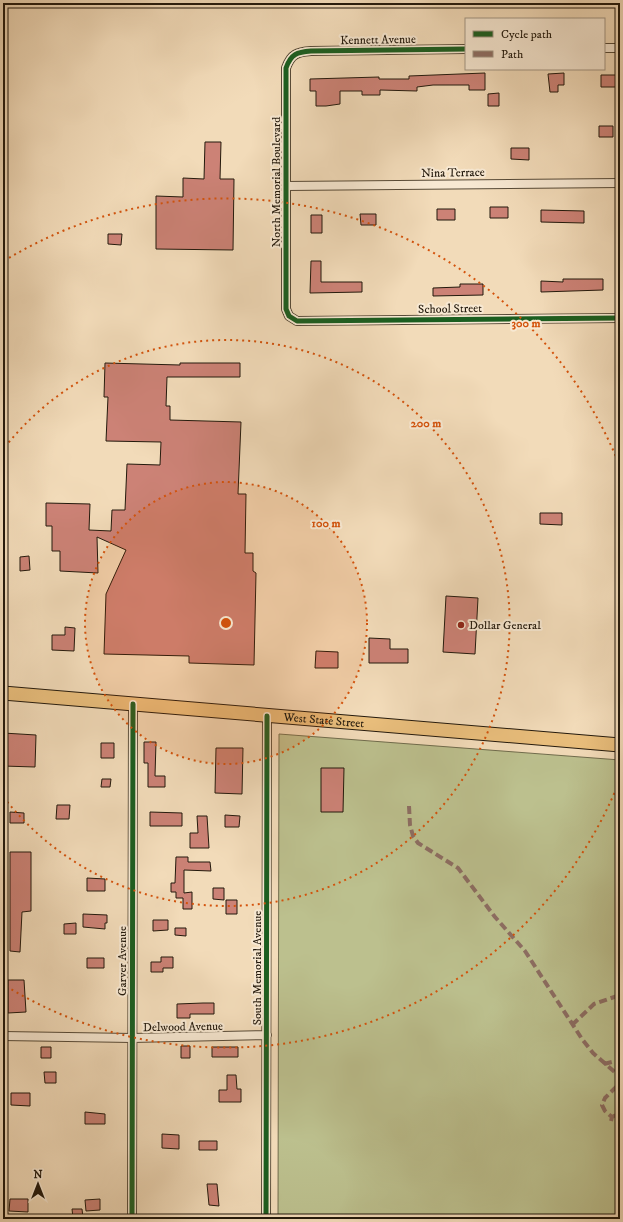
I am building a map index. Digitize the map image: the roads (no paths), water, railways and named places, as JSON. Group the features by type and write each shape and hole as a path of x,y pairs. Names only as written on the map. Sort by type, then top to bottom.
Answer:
{"main road":[{"name":"West State Street","path":"3,694 620,745"}],"street":[{"path":"605,48 620,48"},
{"name":"Kennett Avenue","path":"292,56 299,52 311,51 465,50"},
{"name":"North Memorial Boulevard","path":"286,309 286,68 292,56"},
{"name":"Nina Terrace","path":"286,186 620,183"},
{"name":"School Street","path":"286,309 289,316 297,321 620,318"},
{"name":"Garver Avenue","path":"132,1219 133,704"},
{"name":"South Memorial Avenue","path":"266,1219 268,716"},
{"name":"Delwood Avenue","path":"3,1036 132,1038 267,1035"}],"place":[{"name":"Dollar General","path":"461,625"}]}
